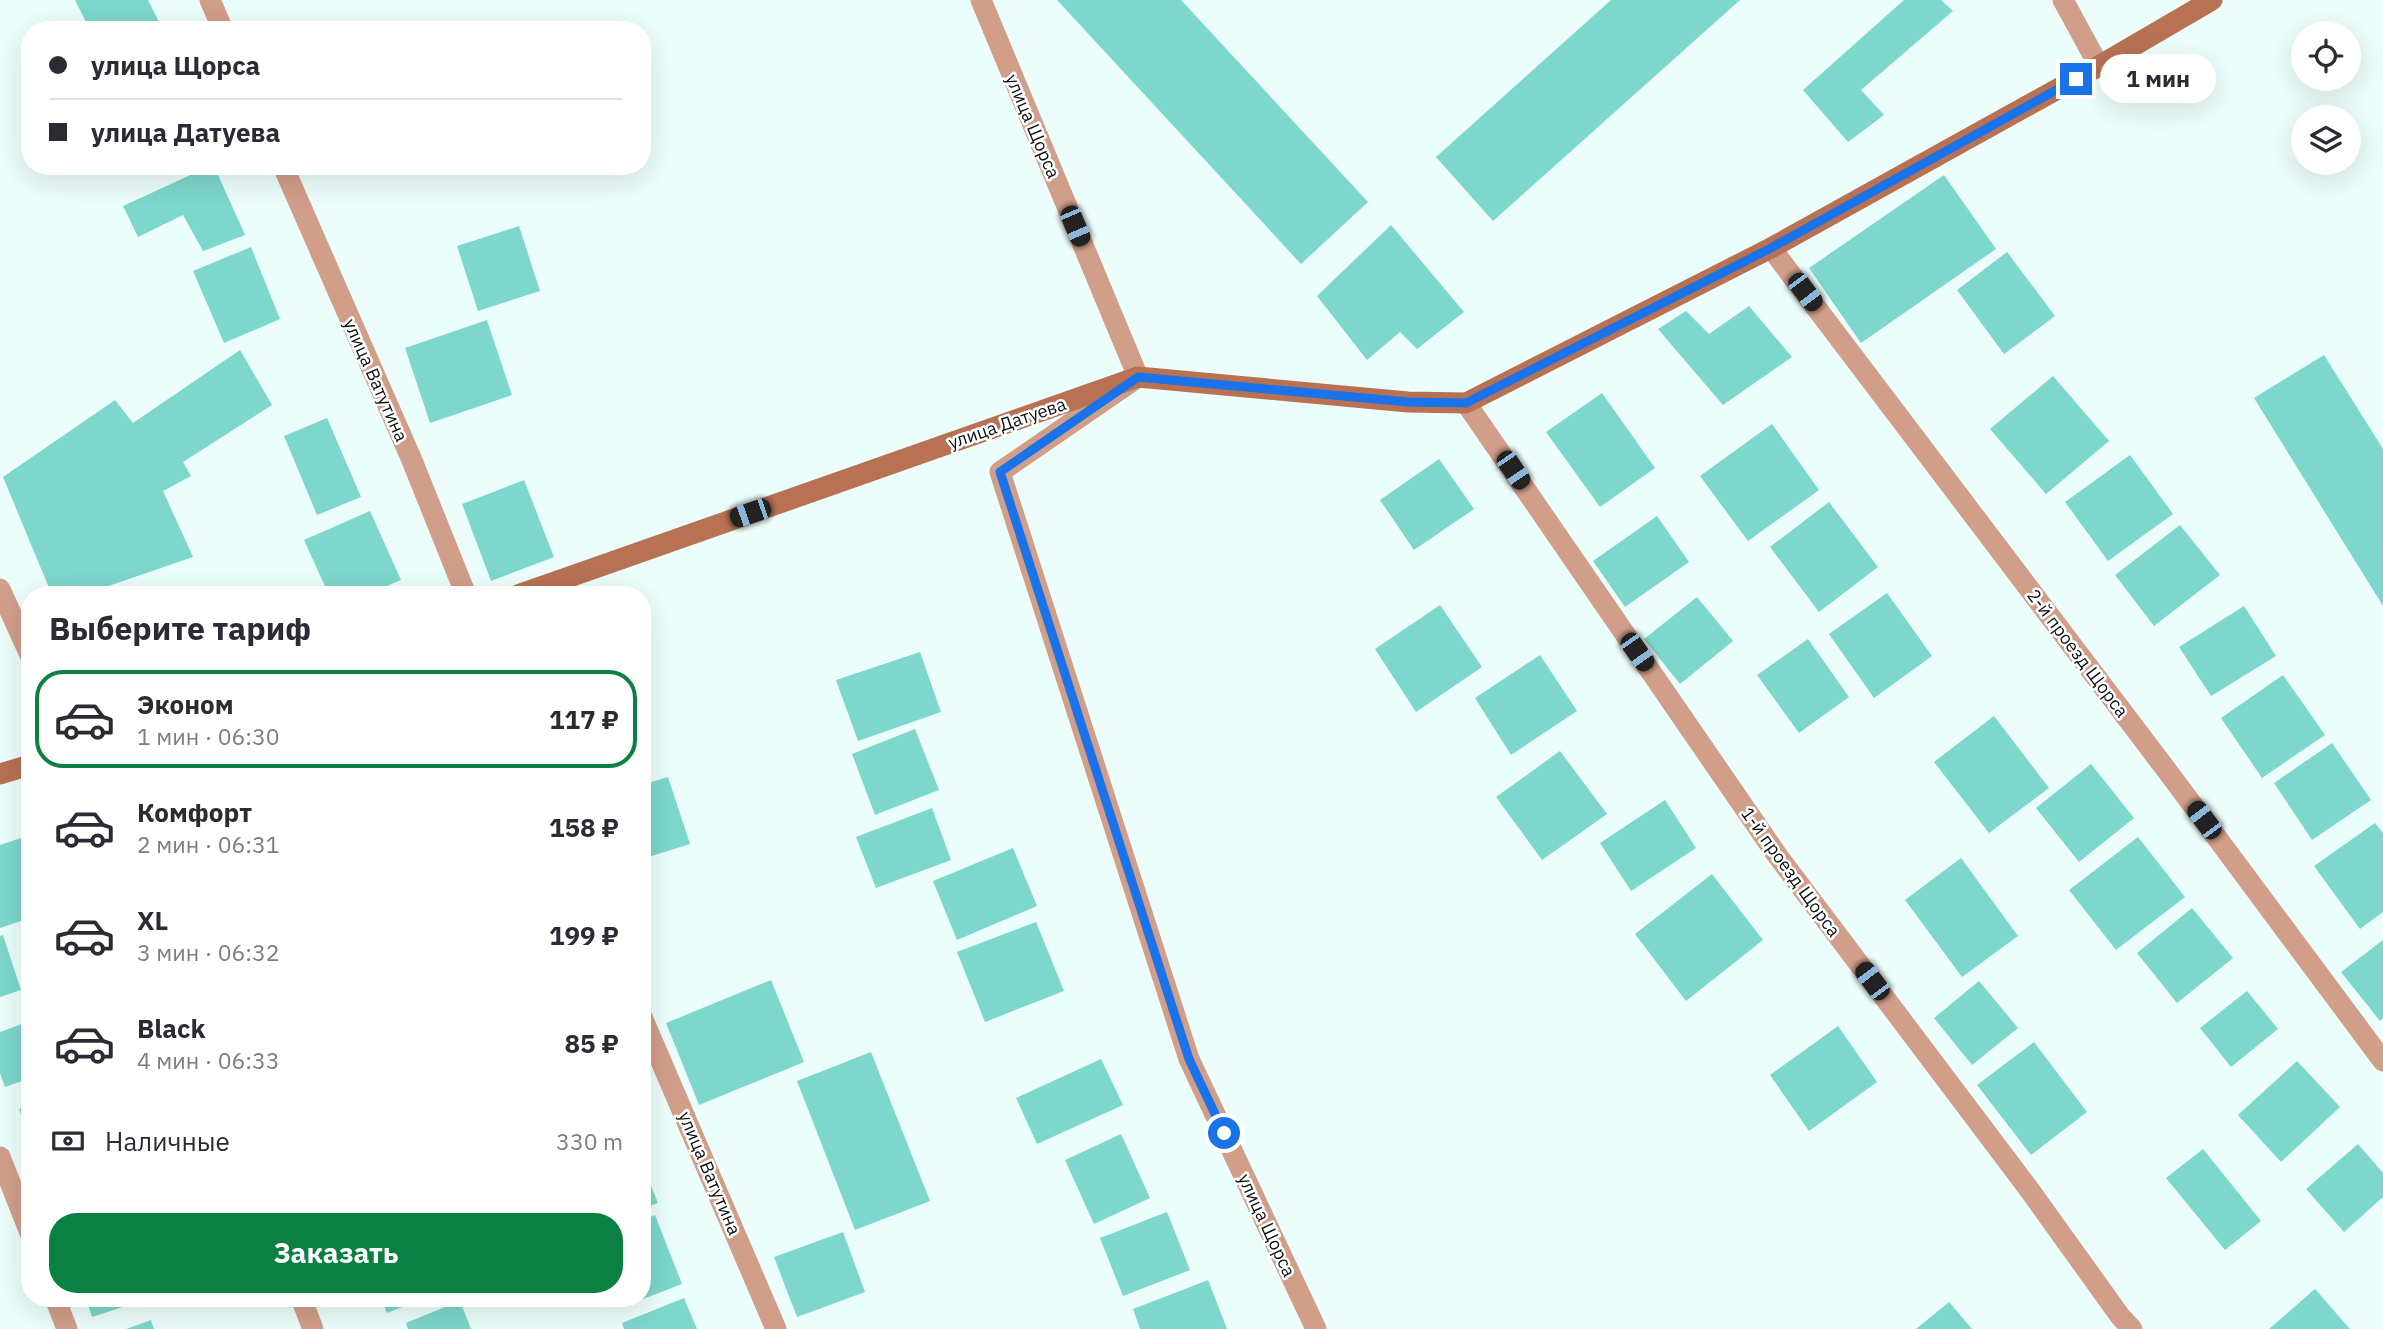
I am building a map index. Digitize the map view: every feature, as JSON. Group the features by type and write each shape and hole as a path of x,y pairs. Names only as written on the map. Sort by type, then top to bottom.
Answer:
{"street":[{"path":"210,0 219,21"},
{"name":"улица Щорса","path":"981,0 1138,377 1000,472 1189,1059 1316,1329"},
{"path":"2063,0 2099,66"},
{"name":"улица Датуева","path":"544,586 1138,377 1408,402 1466,403 1771,248 2099,66 2212,0"},
{"name":"улица Ватутина","path":"287,175 411,458 462,586"},
{"name":"2-й проезд Щорса","path":"1771,248 2163,765 2383,1061"},
{"name":"1-й проезд Щорса","path":"1466,403 1777,855 2031,1192 2120,1316 2133,1329"},
{"path":"0,589 21,635"},
{"path":"0,774 21,768"},
{"name":"улица Ватутина","path":"651,1038 776,1329"},
{"path":"0,1157 21,1210"},
{"path":"58,1307 67,1329"},
{"path":"304,1307 313,1329"}],"building":[{"path":"75,0 148,0 158,21 86,21"},
{"path":"1057,0 1181,0 1368,202 1301,264"},
{"path":"1611,0 1740,0 1493,221 1436,157"},
{"path":"1904,0 1941,0 1953,11 1861,90 1884,115 1848,142 1803,90"},
{"path":"190,175 218,175 245,235 203,251 183,215 138,237 123,206"},
{"path":"1944,175 1996,249 1861,343 1809,268"},
{"path":"1391,225 1464,312 1417,349 1400,332 1367,360 1317,296"},
{"path":"519,226 540,291 478,311 457,246"},
{"path":"251,247 280,319 224,343 193,271"},
{"path":"2007,252 2055,316 2004,354 1957,290"},
{"path":"1749,306 1792,357 1723,405 1658,329 1686,311 1709,334"},
{"path":"487,320 512,395 430,423 405,348"},
{"path":"240,350 272,405 183,462 191,476 163,491 193,557 108,586 48,586 3,477 115,400 133,423"},
{"path":"2324,355 2383,449 2383,606 2254,398"},
{"path":"2053,376 2109,441 2046,494 1990,429"},
{"path":"1602,393 1655,468 1600,507 1546,432"},
{"path":"327,418 361,497 317,515 284,436"},
{"path":"1772,424 1819,490 1748,541 1700,476"},
{"path":"2130,455 2173,514 2108,561 2065,502"},
{"path":"1439,459 1474,509 1414,550 1380,500"},
{"path":"524,480 554,557 491,581 462,504"},
{"path":"1829,502 1878,567 1819,612 1770,547"},
{"path":"370,511 401,580 387,586 325,586 304,540"},
{"path":"1657,516 1689,562 1625,607 1593,561"},
{"path":"2180,525 2220,575 2154,626 2115,575"},
{"path":"1887,593 1932,656 1874,698 1829,634"},
{"path":"1697,597 1733,641 1680,684 1644,639"},
{"path":"1440,605 1482,667 1416,712 1375,649"},
{"path":"2244,606 2276,656 2211,696 2179,647"},
{"path":"1808,639 1849,697 1799,733 1757,675"},
{"path":"920,652 941,712 858,741 836,680"},
{"path":"1540,655 1577,711 1511,755 1475,698"},
{"path":"2283,675 2325,735 2262,778 2221,718"},
{"path":"1994,716 2049,788 1989,833 1934,762"},
{"path":"915,729 939,790 875,815 852,754"},
{"path":"2332,743 2371,800 2312,840 2274,783"},
{"path":"1560,751 1607,814 1542,860 1496,797"},
{"path":"2091,764 2134,818 2079,862 2036,808"},
{"path":"668,777 690,844 651,856 651,782"},
{"path":"1665,800 1696,848 1631,891 1600,843"},
{"path":"932,808 951,860 876,888 856,837"},
{"path":"2375,823 2383,833 2383,912 2360,929 2314,866"},
{"path":"2138,837 2185,897 2116,950 2069,890"},
{"path":"21,838 21,921 0,928 0,845"},
{"path":"1013,848 1037,906 957,940 933,881"},
{"path":"1961,858 2018,936 1962,977 1905,900"},
{"path":"1712,874 1763,940 1686,1001 1635,934"},
{"path":"2192,908 2233,958 2177,1003 2137,953"},
{"path":"1036,922 1064,991 985,1022 957,952"},
{"path":"3,935 21,990 0,997 0,936"},
{"path":"2383,940 2383,1018 2380,1021 2341,972"},
{"path":"771,980 804,1062 699,1105 666,1023"},
{"path":"1979,981 2018,1028 1972,1065 1934,1018"},
{"path":"2247,991 2278,1029 2231,1067 2200,1028"},
{"path":"21,1024 21,1081 5,1087 0,1073 0,1032"},
{"path":"1838,1026 1877,1082 1809,1131 1770,1075"},
{"path":"2034,1042 2087,1112 2031,1155 1977,1085"},
{"path":"871,1052 930,1201 855,1230 797,1081"},
{"path":"1101,1059 1123,1105 1037,1144 1016,1098"},
{"path":"2297,1061 2340,1107 2281,1162 2238,1115"},
{"path":"1121,1134 1150,1198 1094,1224 1065,1160"},
{"path":"2358,1144 2383,1173 2383,1197 2344,1232 2306,1189"},
{"path":"2203,1149 2261,1221 2225,1250 2166,1178"},
{"path":"651,1186 658,1203 651,1206"},
{"path":"1167,1212 1190,1270 1123,1296 1100,1238"},
{"path":"655,1215 682,1284 651,1296 651,1217"},
{"path":"843,1232 865,1292 797,1317 774,1257"},
{"path":"1208,1280 1227,1329 1140,1329 1133,1309"},
{"path":"2315,1289 2350,1329 2269,1329"},
{"path":"684,1298 697,1329 624,1329 622,1323"},
{"path":"1949,1302 1972,1329 1916,1329"},
{"path":"89,1307 123,1307 92,1317"},
{"path":"385,1307 402,1307 387,1313"},
{"path":"445,1307 462,1307 471,1329 408,1329 406,1323"},
{"path":"151,1320 154,1329 126,1329"}],"route":[{"path":"1224,1133 1189,1059 1000,472 1138,377 1408,402 1466,403 1771,248 2076,79"}]}
